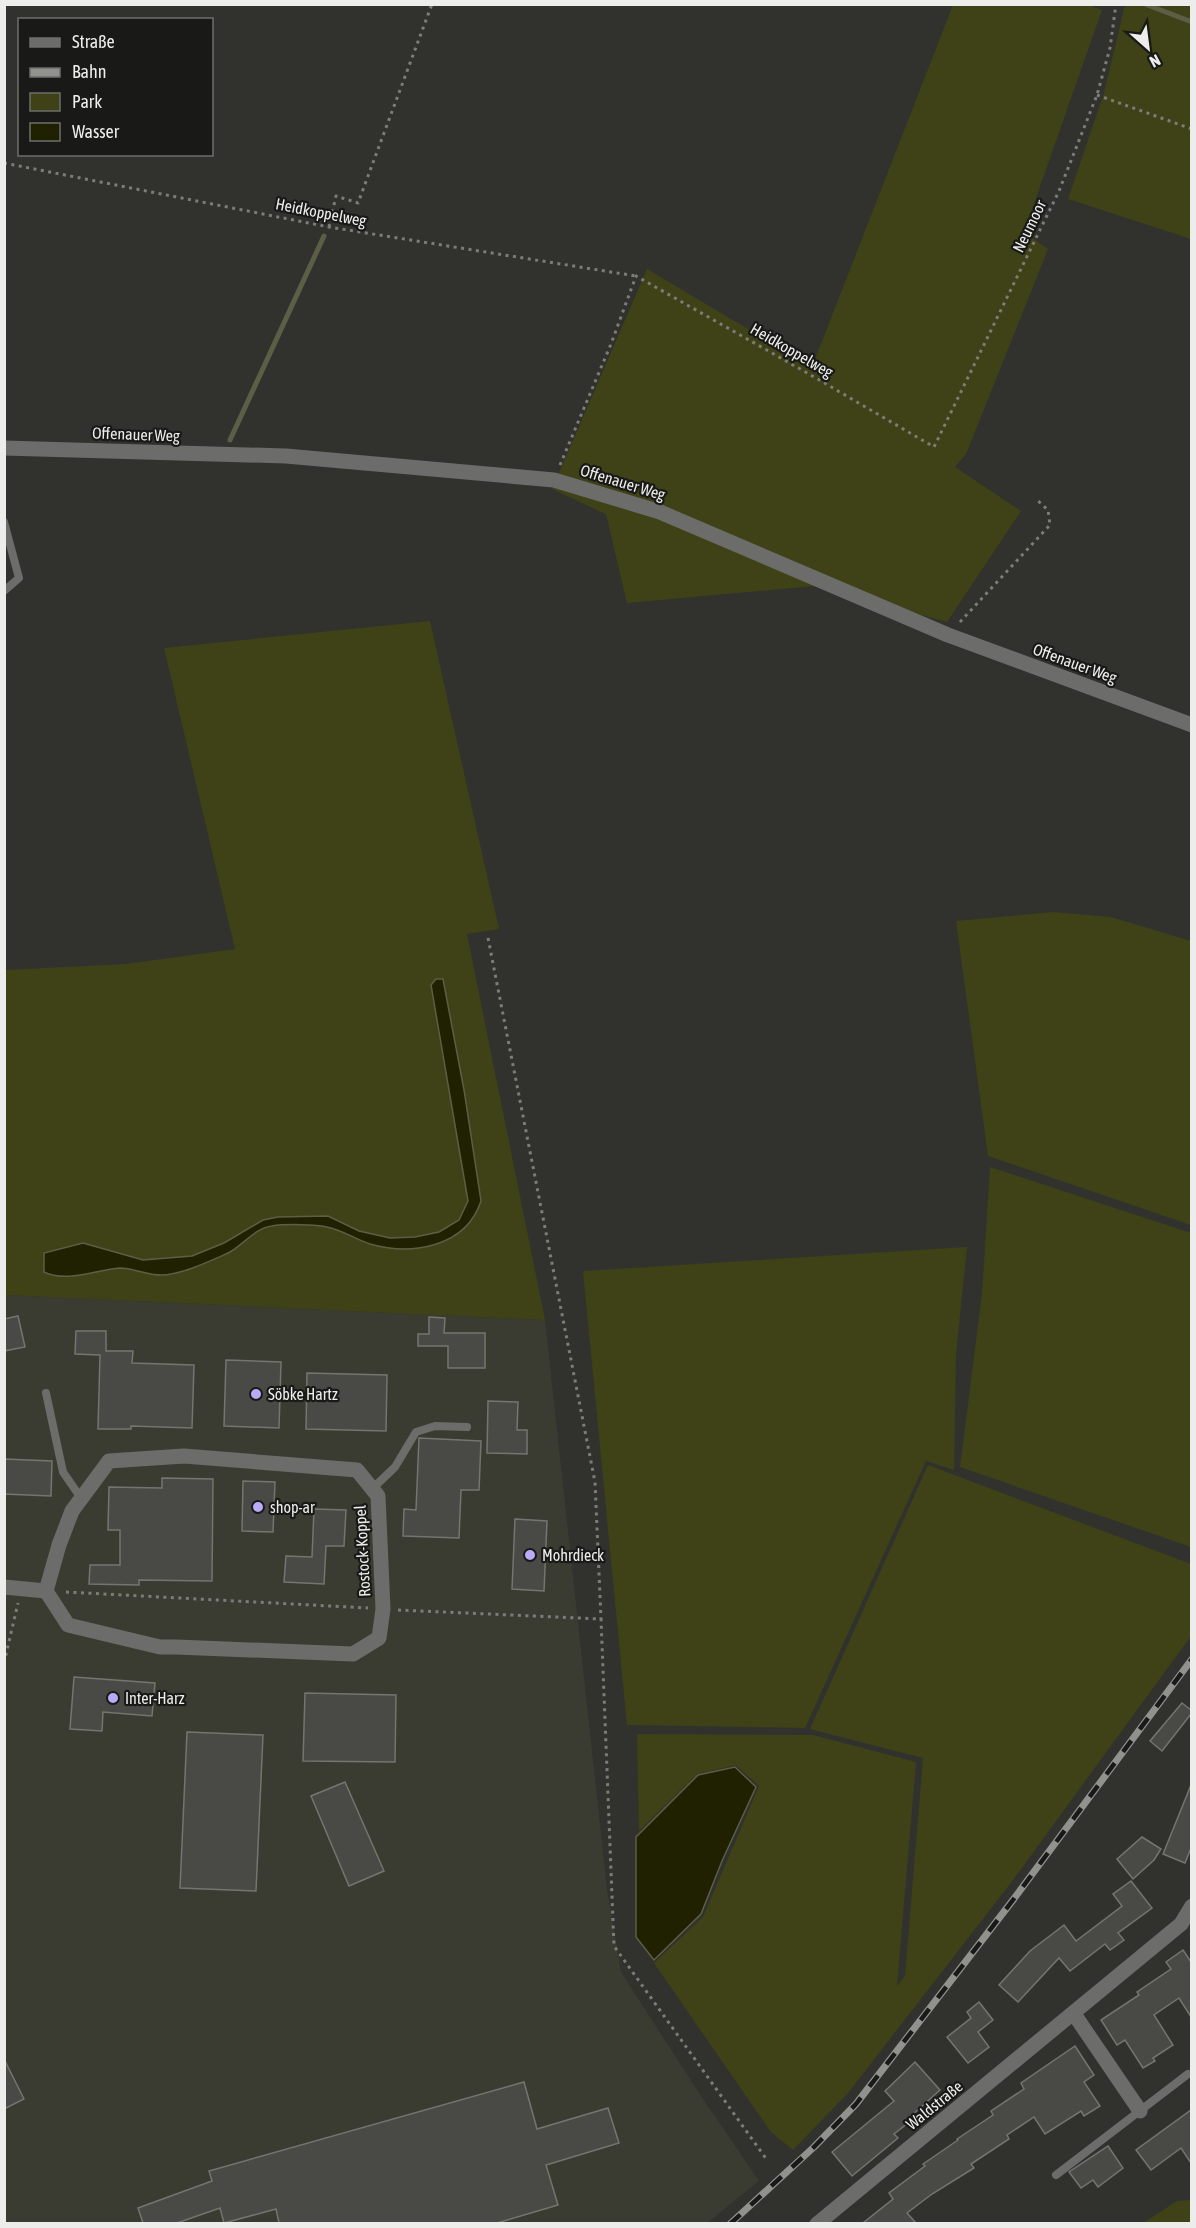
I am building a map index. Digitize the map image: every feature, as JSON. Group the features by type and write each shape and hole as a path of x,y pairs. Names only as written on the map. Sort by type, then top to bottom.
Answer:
{"street":[{"name":"Offenauer Weg","path":"4,448 286,456 554,480 660,512 948,635 1191,725"},
{"name":"Rostock-Koppel","path":"184,1456 357,1470 372,1488 378,1496 383,1609 379,1638 353,1654 168,1647 68,1625 46,1591 59,1545 72,1511 109,1461 184,1456"},
{"path":"4,1587 46,1591"},
{"name":"Waldstraße","path":"817,2223 1181,1924 1191,1906"},
{"path":"1074,2014 1140,2111"}],"lane":[{"path":"4,522 19,578 4,591"},
{"path":"46,1393 63,1472 81,1498"},
{"path":"372,1488 395,1467 416,1432 435,1426 467,1427"},
{"path":"1056,2175 1188,2074"}],"path":[{"path":"329,227 336,196 358,203 432,4"},
{"name":"Neumoor","path":"934,447 1059,191 1097,95 1110,48 1116,4"},
{"path":"1097,95 1191,129"},
{"name":"Heidkoppelweg","path":"4,163 329,227 636,276 934,447"},
{"path":"554,480 611,344 636,276"},
{"path":"948,635 1050,525 1048,510 1037,500"},
{"path":"488,938 595,1482 614,1946 766,2160"},
{"path":"4,1663 21,1588"},
{"path":"46,1591 601,1619"}],"shaded area":[{"path":"5,1295 545,1320 607,1889 621,1972 759,2181 707,2223 5,2224"}],"green space":[{"path":"1086,4 1102,10 1024,232 1048,249 966,454 955,467 1021,511 947,622 815,586 627,603 606,514 552,489 647,269 812,367 953,5"},
{"path":"1125,5 1191,5 1191,239 1068,199 1104,93"},
{"path":"430,621 499,929 467,934 545,1320 5,1295 5,970 126,964 235,949 164,648"},
{"path":"1053,912 1111,917 1191,941 1191,1225 988,1156 956,921"},
{"path":"990,1167 1191,1233 1191,1547 960,1467 982,1294"},
{"path":"967,1247 956,1354 954,1470 926,1461 805,1728 627,1725 583,1271"},
{"path":"928,1465 1191,1564 1191,1636 1013,1880 848,2093 793,2150 771,2132 654,1963 703,1917 759,1786 736,1765 697,1774 639,1831 637,1734 813,1735 916,1762 897,1986 905,1976 923,1758 810,1729"},
{"path":"1191,2200 1191,2223 1143,2223 1177,2201"}],"water":[{"path":"436,979 443,979 464,1090 481,1201 474,1217 463,1229 436,1244 403,1249 370,1244 338,1230 322,1226 277,1225 259,1230 226,1254 177,1273 156,1275 120,1268 72,1276 44,1272 44,1253 83,1243 143,1260 192,1256 224,1243 263,1220 278,1217 328,1216 359,1231 390,1238 415,1237 439,1232 459,1220 468,1201 431,985"},
{"path":"735,1767 756,1787 701,1914 654,1960 636,1937 636,1837 698,1775"}],"building":[{"path":"18,1316 25,1347 4,1351 4,1319"},
{"path":"429,1317 445,1318 444,1333 485,1333 485,1368 448,1368 448,1346 418,1346 418,1334 429,1334"},
{"path":"76,1331 106,1331 106,1351 133,1351 132,1363 194,1365 192,1428 131,1426 131,1429 98,1429 100,1355 75,1354"},
{"name":"Söbke Hartz","path":"226,1360 281,1362 279,1428 224,1426"},
{"path":"307,1373 387,1375 386,1431 306,1429"},
{"path":"488,1401 518,1402 517,1430 527,1430 527,1454 487,1453"},
{"path":"419,1438 481,1441 479,1490 461,1490 459,1538 403,1536 404,1509 416,1510"},
{"path":"4,1459 52,1461 51,1496 4,1494"},
{"path":"162,1478 213,1479 212,1581 139,1580 139,1585 89,1584 90,1565 120,1565 120,1530 108,1530 109,1487 162,1488"},
{"name":"shop-ar","path":"243,1481 275,1482 273,1532 242,1531"},
{"path":"314,1509 346,1510 344,1546 326,1546 324,1584 284,1582 286,1556 312,1557"},
{"name":"Mohrdieck","path":"515,1519 547,1521 544,1591 512,1589"},
{"name":"Inter-Harz","path":"74,1677 155,1683 152,1716 103,1712 102,1731 70,1729"},
{"path":"305,1693 396,1695 395,1762 303,1761"},
{"path":"1182,1703 1191,1710 1191,1714 1162,1751 1150,1741"},
{"path":"187,1732 263,1735 256,1891 180,1888"},
{"path":"345,1782 384,1871 349,1886 311,1796"},
{"path":"1191,1785 1191,1848 1185,1863 1163,1854"},
{"path":"1142,1837 1161,1849 1154,1860 1133,1879 1117,1859"},
{"path":"1131,1881 1152,1908 1118,1933 1124,1940 1110,1950 1105,1944 1070,1971 1059,1958 1018,2002 999,1985 1030,1951 1064,1925 1076,1941 1122,1906 1113,1894"},
{"path":"1183,1950 1191,1962 1191,2017 1179,1998 1154,2015 1173,2045 1153,2058 1155,2061 1143,2068 1125,2040 1117,2045 1101,2020 1139,1995 1137,1992 1171,1969 1166,1962"},
{"path":"979,2002 993,2020 978,2032 989,2047 968,2063 947,2037 971,2018 967,2012"},
{"path":"1075,2046 1094,2075 1084,2082 1100,2106 1084,2116 1081,2111 1045,2134 1034,2117 1007,2135 1009,2139 971,2164 974,2168 932,2194 907,2213 916,2223 863,2223 893,2199 889,2193 925,2166 923,2164 993,2115 991,2111 1024,2089 1021,2083"},
{"path":"4,2059 24,2099 4,2109"},
{"path":"915,2062 940,2090 911,2116 913,2119 894,2134 898,2138 852,2176 832,2152 894,2101 885,2091"},
{"path":"524,2082 537,2129 608,2108 619,2143 546,2165 558,2205 497,2223 279,2223 276,2209 224,2223 220,2208 177,2223 143,2223 138,2208 212,2181 209,2171"},
{"path":"1191,2110 1191,2163 1181,2148 1151,2170 1136,2150"},
{"path":"1108,2146 1123,2168 1098,2187 1093,2180 1081,2188 1069,2172"}],"waterway":[{"path":"1145,4 1192,22"},
{"path":"230,440 324,236"}],"railway":[{"path":"730,2224 814,2147 856,2104 1013,1900 1192,1659"}],"place":[{"name":"Söbke Hartz","path":"256,1394"},
{"name":"shop-ar","path":"258,1507"},
{"name":"Mohrdieck","path":"530,1555"},
{"name":"Inter-Harz","path":"113,1698"}]}
